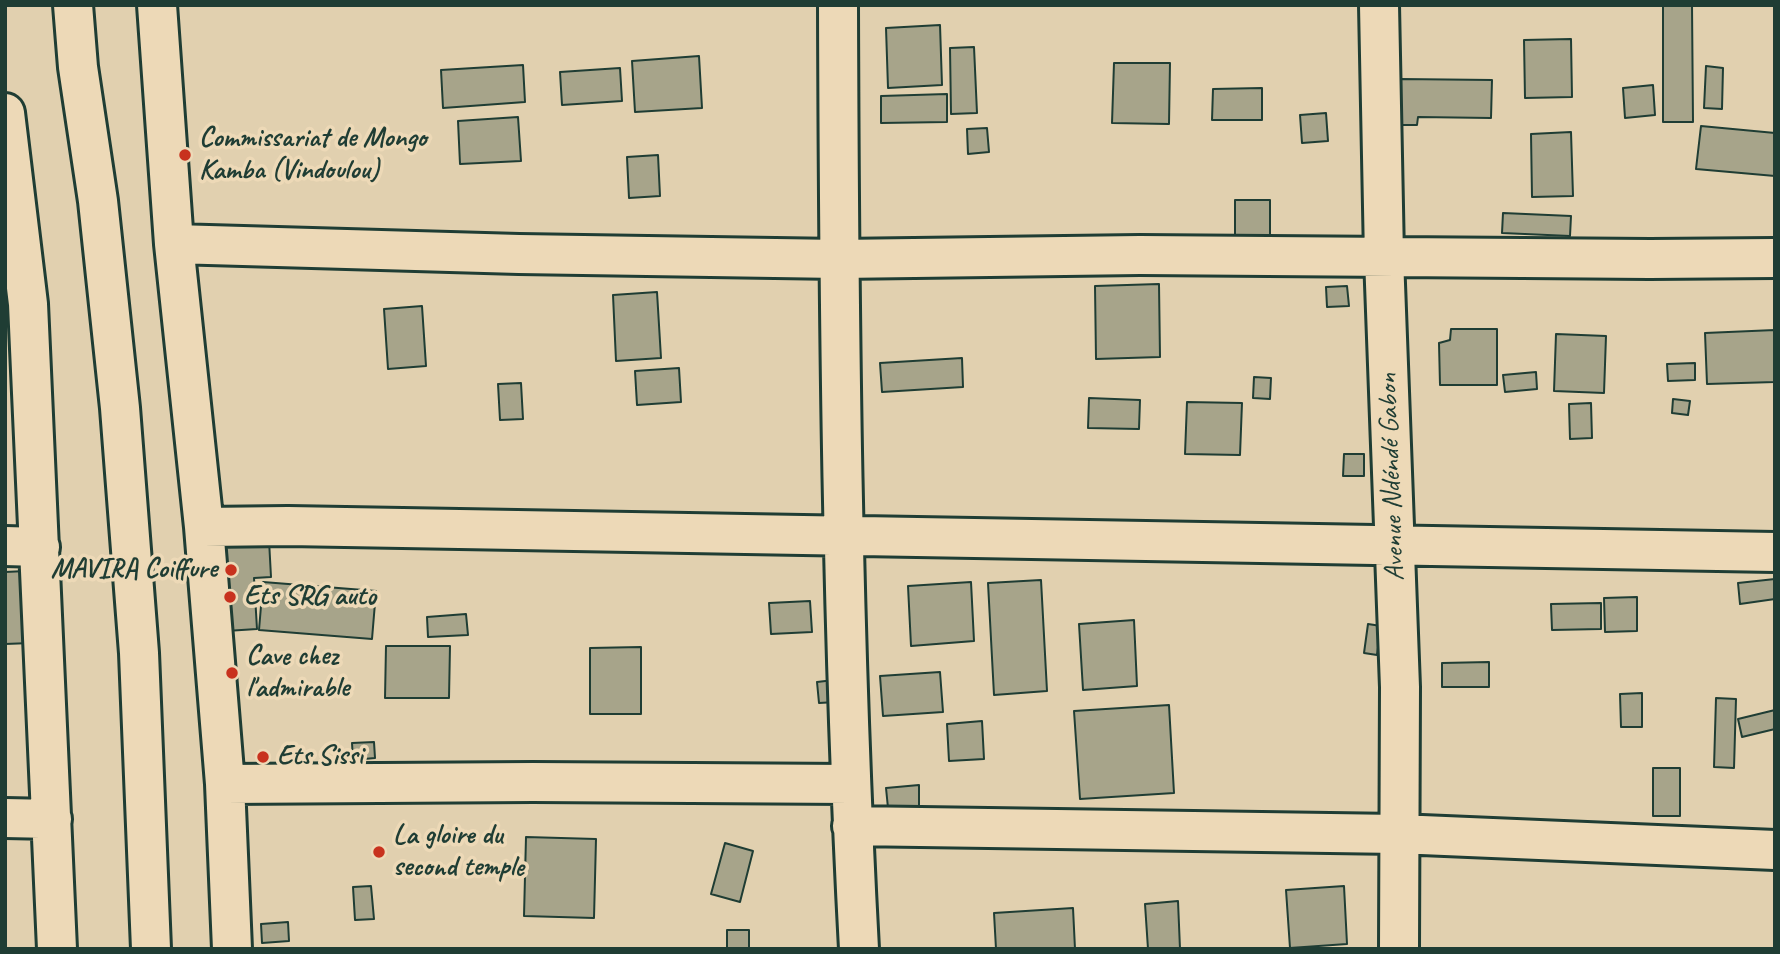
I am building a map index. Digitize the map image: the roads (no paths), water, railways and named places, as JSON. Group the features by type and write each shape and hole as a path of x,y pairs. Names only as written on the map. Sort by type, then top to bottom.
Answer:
{"main road":[{"path":"72,5 78,67 98,201 120,408 139,653 150,949"},
{"path":"157,5 174,244 204,527 225,784 232,949"},
{"path":"838,5 839,259 850,784 859,949"},
{"name":"Avenue Ndéndé Gabon","path":"1378,5 1384,257 1400,687 1399,949"},
{"path":"5,113 17,304 22,546 52,819 57,949"},
{"path":"174,244 839,259 1140,254 1775,258"},
{"path":"204,527 288,526 1775,552"},
{"path":"225,784 850,784"},
{"path":"5,818 52,819"},
{"path":"852,826 1398,834 1775,850"}],"place":[{"name":"Commissariat de Mongo Kamba (Vindoulou)","path":"185,155"},
{"name":"MAVIRA Coiffure","path":"231,570"},
{"name":"Ets SRG auto","path":"230,597"},
{"name":"Cave chez l'admirable","path":"232,673"},
{"name":"Ets Sissi","path":"263,757"},
{"name":"La gloire du second temple","path":"379,852"}]}
